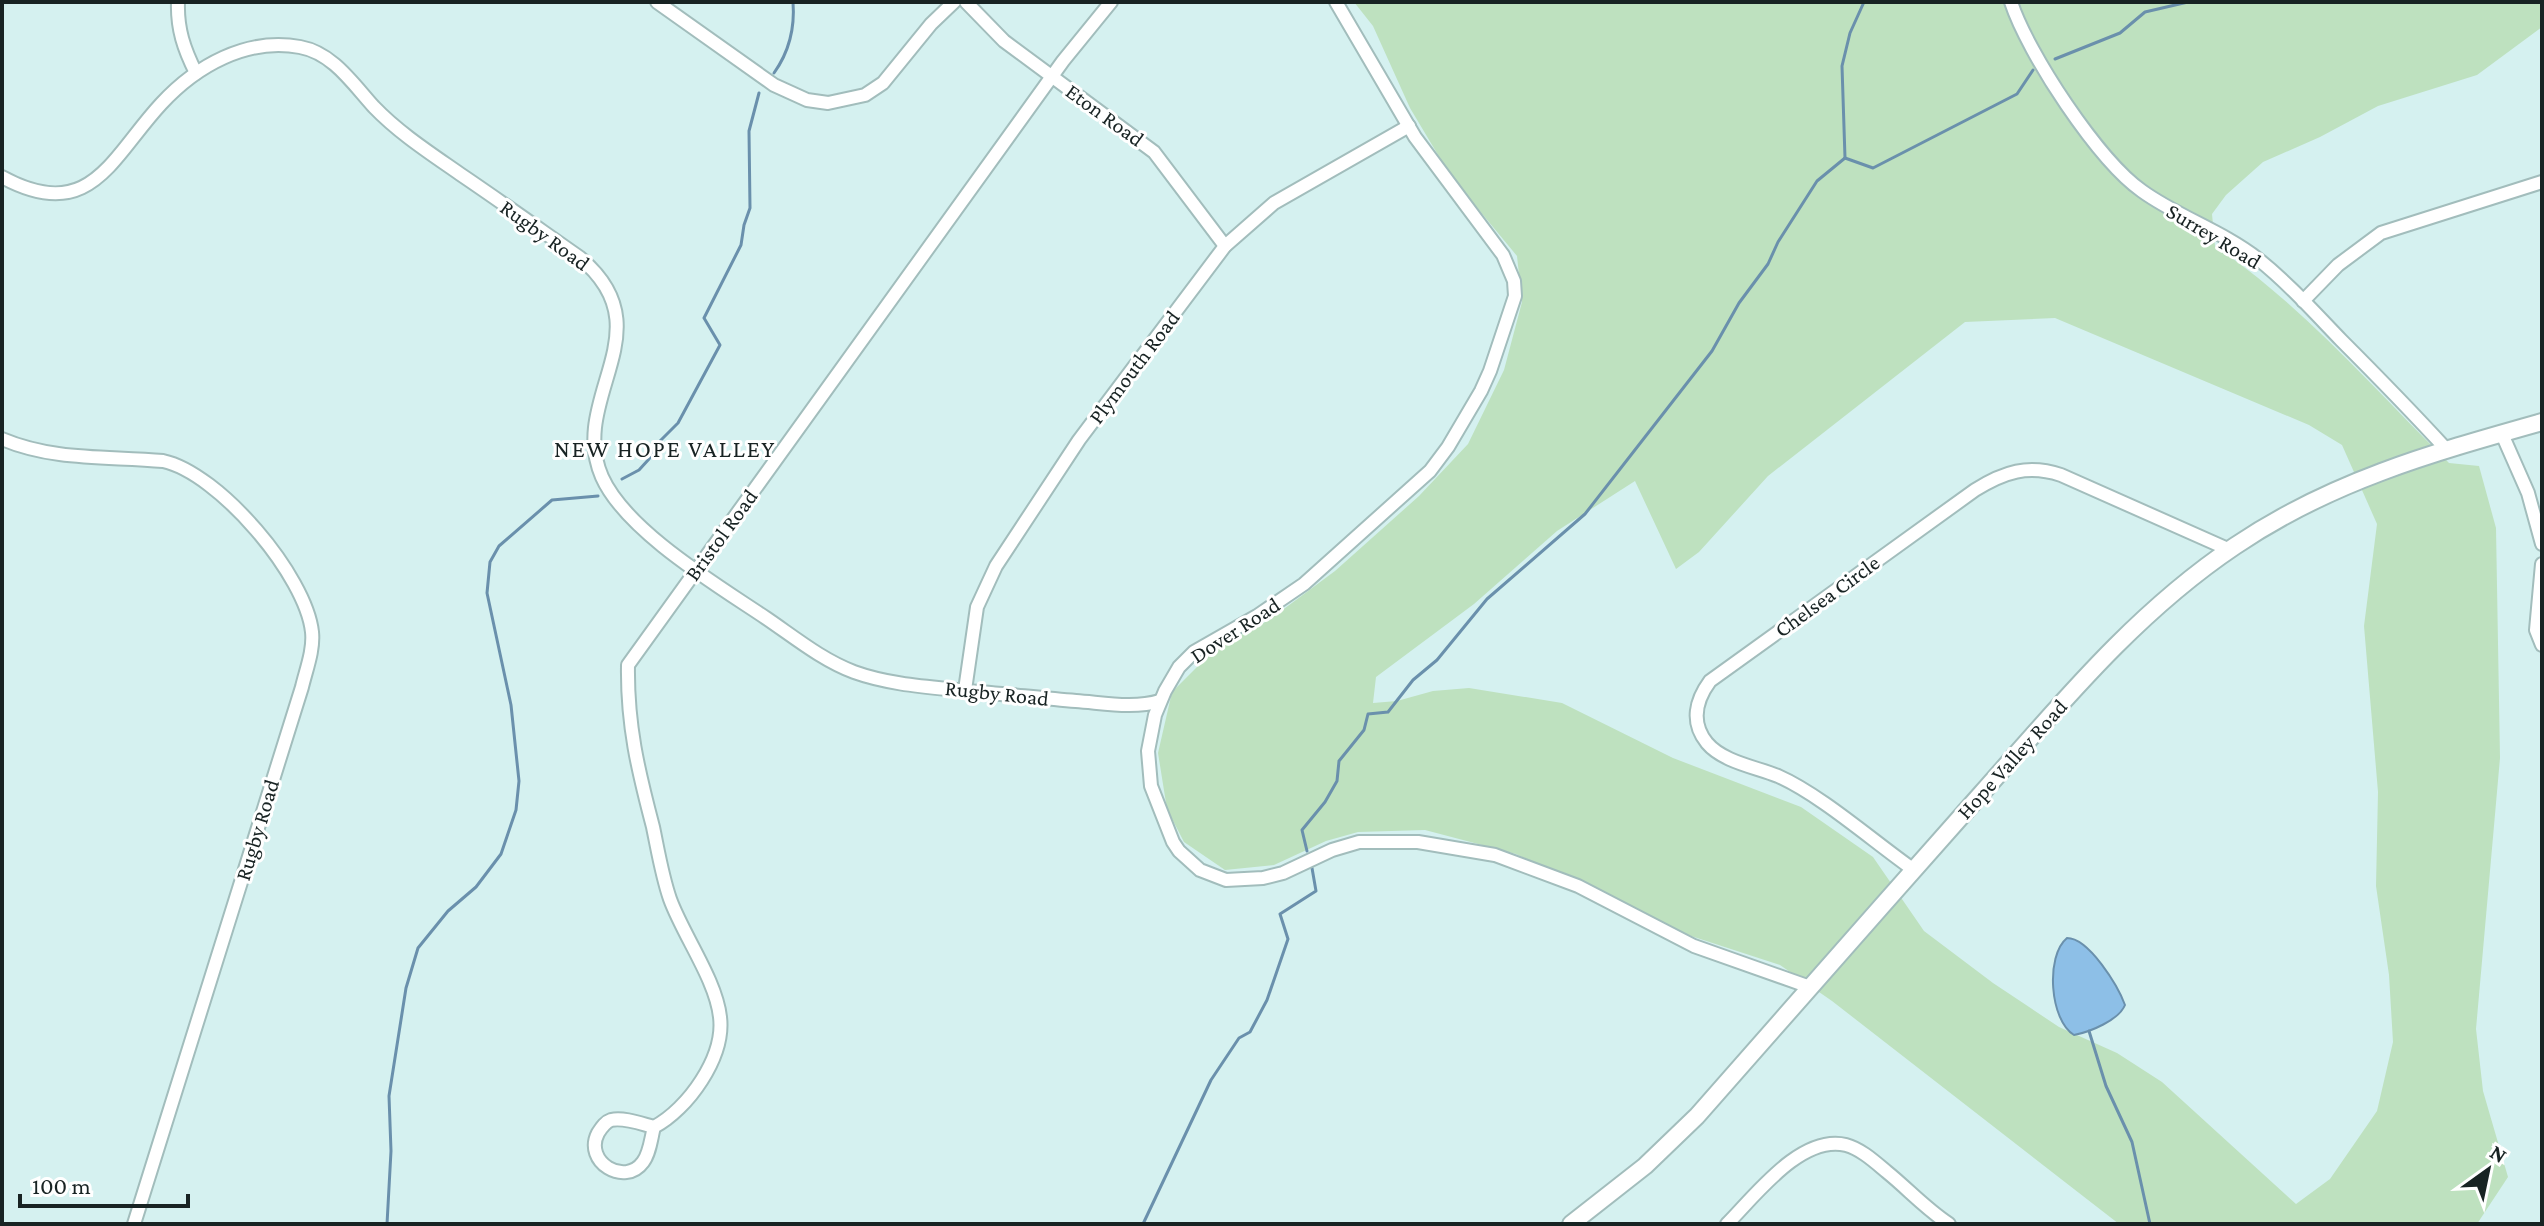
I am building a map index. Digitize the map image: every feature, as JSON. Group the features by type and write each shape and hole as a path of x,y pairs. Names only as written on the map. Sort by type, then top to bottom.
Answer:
{"main road":[{"name":"Hope Valley Road","path":"1571,1224 1663,1149 1697,1116 2099,662 2170,595 2230,550 2345,485 2542,422"}],"street":[{"path":"178,2 178,28 196,73"},
{"path":"657,2 774,85 807,100 828,103 865,95 883,83 931,24 954,2"},
{"name":"Eton Road","path":"966,2 1004,41 1154,152 1225,246"},
{"name":"Bristol Road","path":"654,1127 681,1106 706,1075 720,1016 670,897 631,742 628,665 1052,76 1111,2"},
{"name":"Dover Road","path":"1336,2 1435,166 1496,244 1510,268 1515,296 1490,371 1448,447 1430,471 1304,584 1257,616 1194,652 1179,667 1160,701 1148,751 1151,786 1179,851 1213,877 1241,880 1283,873 1332,850 1359,842 1399,841 1444,845 1495,855 1591,893 1694,946 1810,987"},
{"name":"Surrey Road","path":"2011,2 2023,32 2051,79 2119,172 2172,211 2246,251 2303,301 2447,450"},
{"name":"Rugby Road","path":"2,177 50,194 69,192 90,183 116,160 160,105 212,62 260,46 289,46 314,51 349,78 378,111 408,137 595,270 614,303 618,328 598,419 597,463 620,505 655,538 840,666 858,673 914,685 965,690 1145,705 1160,701"},
{"name":"Plymouth Road","path":"965,690 977,607 996,566 1079,440 1225,246 1274,203 1409,126"},
{"path":"2303,301 2338,265 2381,233 2542,182"},
{"path":"2502,434 2528,493 2542,544"},
{"name":"Rugby Road","path":"2,439 21,448 52,455 163,461 197,475 223,497 287,569 301,596 312,630 302,687 134,1224"},
{"name":"Chelsea Circle","path":"1914,870 1805,791 1708,745 1699,728 1696,708 1710,681 1975,490 2011,472 2036,469 2061,475 2230,550"},
{"path":"2542,564 2536,630 2542,645"},
{"path":"614,1119 654,1127 648,1154 633,1171 622,1173 611,1169 600,1161 594,1151 596,1137 603,1124 614,1119"},
{"path":"1727,1224 1790,1161 1807,1149 1823,1144 1845,1145 1864,1153 1940,1222"}],"green space":[{"path":"1354,2 2542,2 2542,27 2477,75 2378,106 2320,137 2263,162 2226,195 2212,214 2215,246 2278,294 2449,463 2479,466 2496,528 2500,758 2476,1029 2483,1091 2508,1177 2477,1224 2119,1224 1832,1001 1780,965 1691,936 1516,854 1425,830 1358,832 1326,841 1274,865 1225,870 1184,842 1167,809 1158,753 1172,692 1215,649 1269,620 1335,571 1419,496 1468,444 1504,370 1522,302 1517,256 1450,175 1410,108 1373,26","holes":["2055,318 2309,425 2342,445 2377,524 2364,626 2378,792 2376,886 2389,975 2393,1042 2377,1111 2330,1179 2296,1204 2162,1082 2117,1053 2059,1027 1924,931 1873,857 1801,807 1673,758 1562,703 1469,688 1433,691 1397,701 1373,703 1376,677 1474,604 1557,531 1635,481 1676,569 1699,552 1768,476 1965,322"]}],"water":[{"path":"2067,938 2076,940 2093,954 2125,1005 2110,1020 2074,1035 2060,1016 2053,988 2055,959"}],"waterway":[{"path":"774,73 790,39 793,2"},
{"path":"1845,158 1842,66 1850,33 1864,2"},
{"path":"2055,59 2120,33 2145,12 2188,2"},
{"path":"1845,158 1873,168 2017,94 2033,70"},
{"path":"622,479 639,470 659,442 678,423 720,345 704,318 741,245 750,208 749,131 759,93"},
{"path":"1307,851 1302,830 1325,802 1337,781 1339,761 1364,730 1368,714 1388,712 1413,680 1437,660 1487,599 1585,514 1712,351 1817,181 1845,158"},
{"path":"387,1224 391,1151 389,1096 406,988 418,948 448,911 476,887 501,854 516,810 519,781 511,705 487,593 490,562 499,546 552,500 598,496"},
{"path":"1143,1224 1211,1080 1239,1038 1250,1032 1267,1000 1288,939 1280,914 1316,891 1312,868"},
{"path":"2089,1031 2106,1086 2132,1142 2150,1224"}],"district":[{"name":"NEW HOPE VALLEY","path":"665,448"}]}
